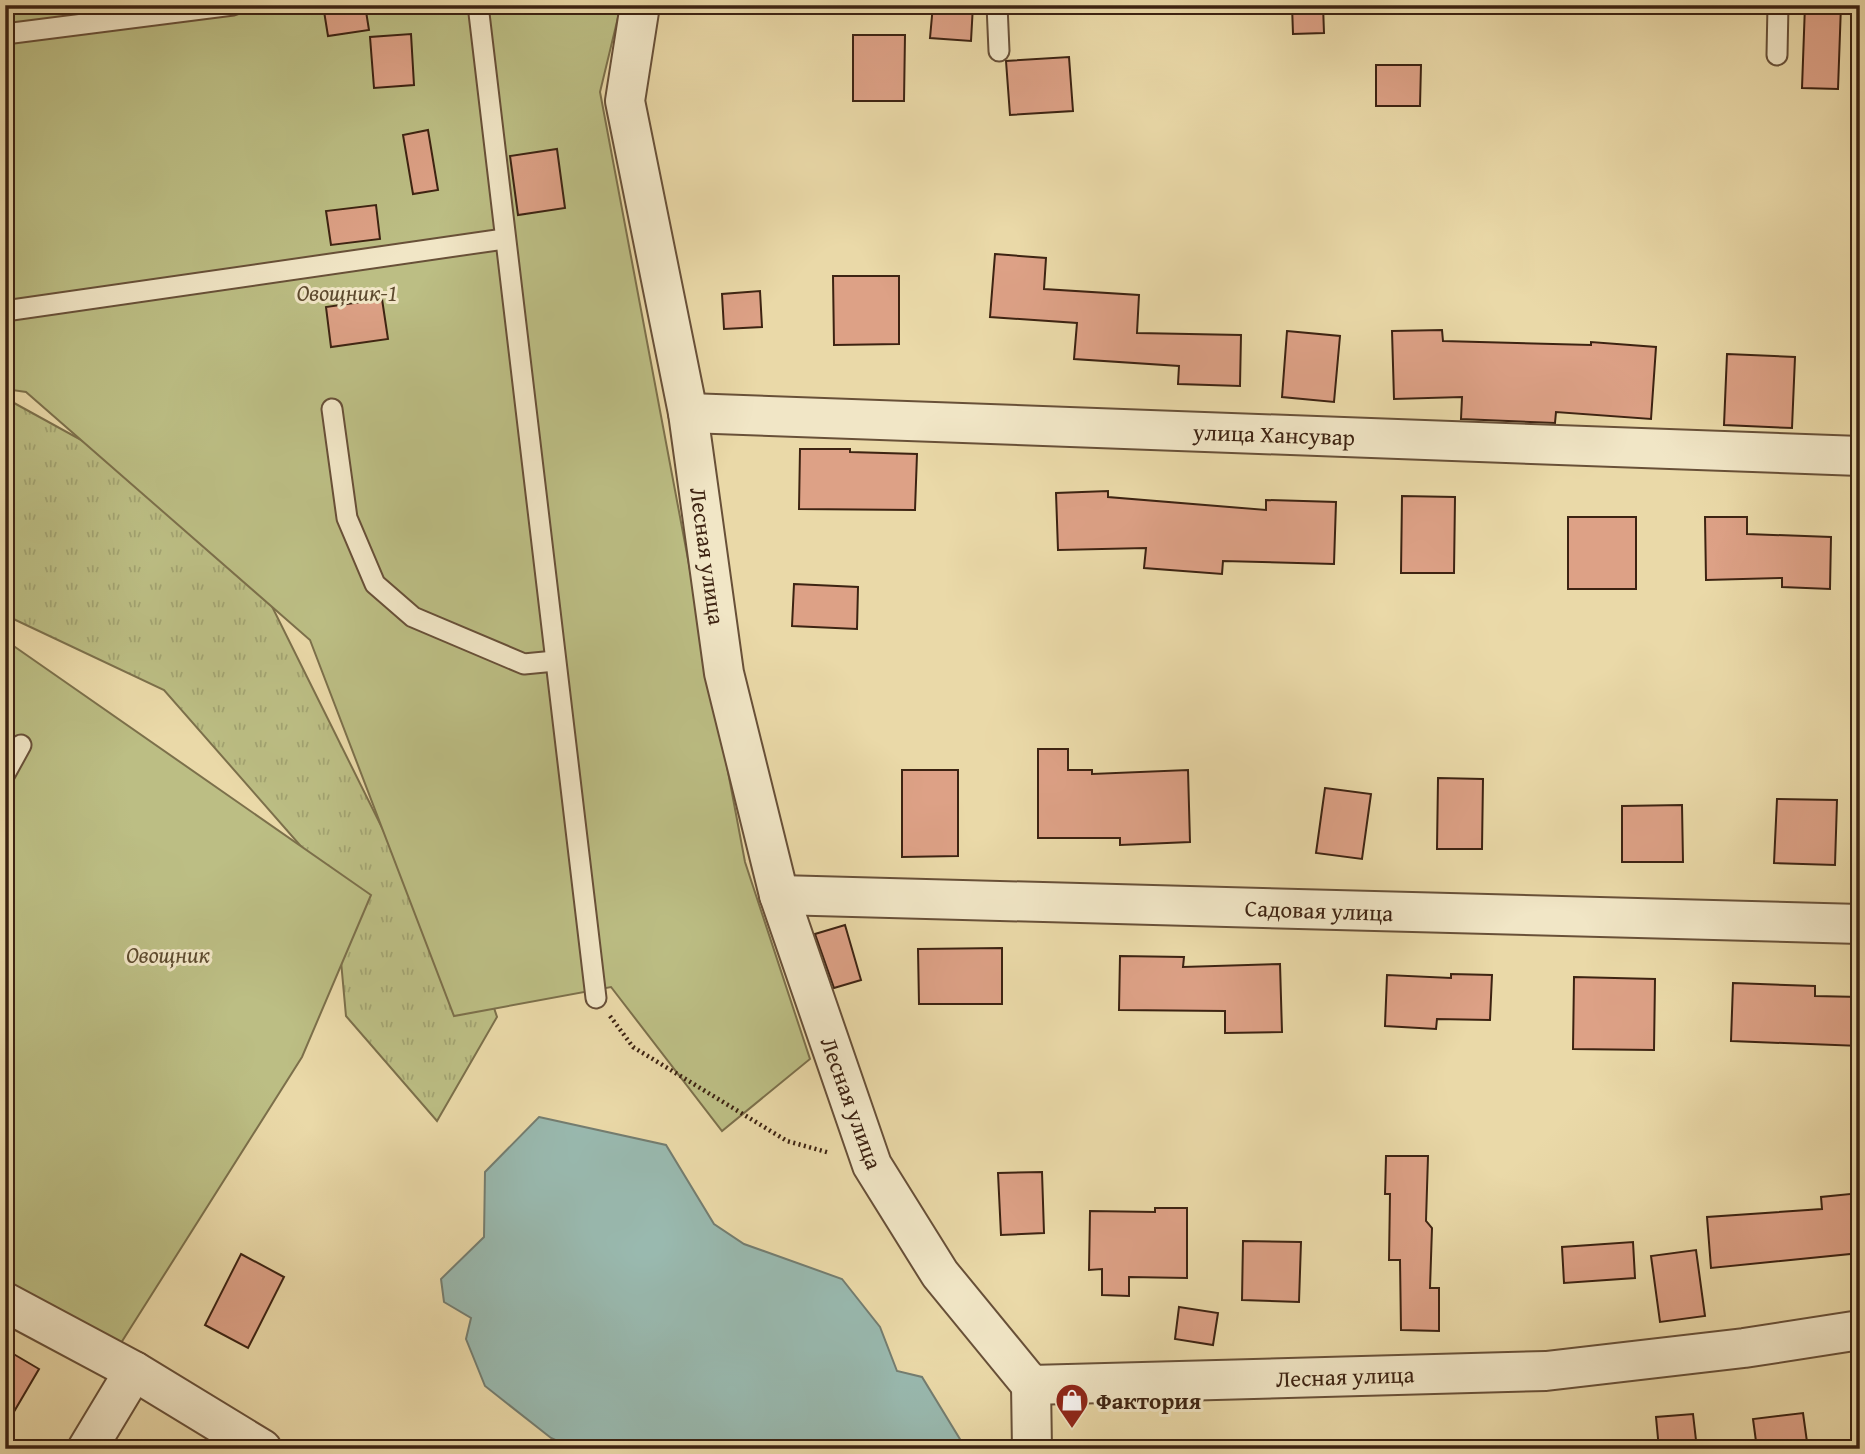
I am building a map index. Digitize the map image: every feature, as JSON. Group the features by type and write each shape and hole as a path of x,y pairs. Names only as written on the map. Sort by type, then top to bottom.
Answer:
{"street":[{"name":"Лесная улица","path":"640,5 625,102 688,413 724,673 779,895 872,1165 940,1274 1031,1385 1546,1371 1744,1348 1860,1330"},
{"name":"улица Хансувар","path":"688,413 1860,456"},
{"name":"Садовая улица","path":"779,895 1860,924"},
{"path":"5,1301 134,1371 262,1449"},
{"path":"87,1449 134,1371"},
{"path":"1031,1385 1032,1449"}],"lane":[{"path":"5,34 233,5"},
{"path":"478,5 596,998"},
{"path":"997,5 999,51"},
{"path":"1777,55 1778,5"},
{"path":"5,311 504,239"},
{"path":"332,409 347,518 376,584 413,617 524,664 555,661"},
{"path":"5,774 21,745"}],"path":[{"path":"596,998 633,1047 787,1141 872,1165"}],"green space":[{"name":"Овощник-1","path":"5,5 621,5 600,92 745,862 810,1059 722,1131 611,987 454,1016 310,640 26,392 5,389"},
{"path":"5,398 230,522 404,872 477,957 497,1017 437,1121 346,1016 334,884 164,690 5,615"},
{"name":"Овощник","path":"5,640 371,895 302,1057 121,1343 5,1280"}],"water":[{"path":"539,1117 666,1145 714,1224 744,1244 842,1279 880,1327 897,1371 922,1377 966,1449 575,1449 551,1438 485,1386 466,1339 471,1318 444,1302 441,1279 484,1237 485,1172"}],"building":[{"path":"323,5 365,5 369,30 328,36"},
{"path":"933,5 973,5 971,41 930,38"},
{"path":"1292,5 1323,5 1324,33 1293,34"},
{"path":"1805,5 1841,5 1838,89 1802,88"},
{"path":"411,34 414,85 374,88 370,37"},
{"path":"853,35 905,35 904,101 853,101"},
{"path":"1069,57 1073,111 1010,115 1006,61"},
{"path":"1376,65 1421,65 1420,106 1376,106"},
{"path":"428,130 438,190 413,194 403,135"},
{"path":"557,149 565,208 518,215 510,156"},
{"path":"376,205 380,239 331,245 326,211"},
{"path":"995,254 1046,258 1044,289 1139,295 1137,333 1241,335 1240,386 1178,384 1179,366 1074,359 1077,323 990,317"},
{"path":"833,276 899,276 899,344 834,345"},
{"path":"760,291 762,327 724,329 722,294"},
{"path":"382,299 388,339 331,347 326,307"},
{"path":"1442,330 1443,341 1591,345 1591,342 1656,347 1651,419 1556,412 1555,423 1461,419 1462,397 1394,399 1392,331"},
{"path":"1287,331 1340,336 1334,402 1282,397"},
{"path":"1727,354 1795,357 1792,428 1724,425"},
{"path":"800,449 850,449 850,452 917,454 915,510 799,509"},
{"path":"1108,491 1108,497 1266,510 1266,500 1336,502 1334,564 1223,561 1222,574 1144,568 1146,548 1058,550 1056,493"},
{"path":"1402,496 1455,497 1454,573 1401,573"},
{"path":"1568,517 1636,517 1636,589 1568,589"},
{"path":"1705,517 1747,517 1747,534 1831,537 1830,589 1782,587 1782,578 1706,580"},
{"path":"794,584 858,587 857,629 792,626"},
{"path":"1038,749 1068,749 1068,770 1092,770 1092,774 1188,770 1190,842 1120,845 1120,838 1038,838"},
{"path":"902,770 958,770 958,856 902,857"},
{"path":"1438,778 1483,779 1482,849 1437,849"},
{"path":"1325,788 1371,794 1362,859 1316,853"},
{"path":"1777,799 1837,800 1835,865 1774,863"},
{"path":"1682,805 1683,862 1622,862 1622,806"},
{"path":"845,925 861,980 834,988 815,934"},
{"path":"1002,948 1002,1004 919,1004 918,949"},
{"path":"1120,956 1184,957 1183,967 1280,964 1282,1032 1225,1033 1225,1011 1119,1010"},
{"path":"1451,974 1492,975 1490,1020 1437,1019 1436,1029 1385,1026 1387,975 1451,978"},
{"path":"1574,977 1655,979 1654,1050 1573,1049"},
{"path":"1733,983 1815,986 1815,996 1860,997 1860,1046 1731,1041"},
{"path":"1386,1156 1428,1156 1426,1221 1432,1228 1430,1288 1439,1288 1439,1331 1401,1330 1400,1260 1389,1260 1390,1194 1385,1194"},
{"path":"1042,1172 1044,1233 1001,1235 998,1173"},
{"path":"1860,1193 1860,1253 1711,1268 1707,1217 1822,1209 1821,1197"},
{"path":"1155,1208 1187,1208 1187,1278 1129,1277 1129,1296 1102,1295 1102,1269 1089,1270 1090,1211 1155,1212"},
{"path":"1243,1241 1301,1242 1299,1302 1242,1300"},
{"path":"1633,1242 1635,1278 1564,1283 1562,1247"},
{"path":"1696,1250 1705,1316 1660,1322 1651,1256"},
{"path":"241,1254 284,1277 248,1348 205,1325"},
{"path":"1179,1307 1218,1313 1213,1345 1175,1339"},
{"path":"5,1349 39,1369 5,1427"},
{"path":"1803,1413 1808,1449 1757,1449 1753,1419"},
{"path":"1693,1414 1697,1449 1659,1449 1656,1417"}],"place":[{"name":"Фактория","path":"1072,1430"}]}
